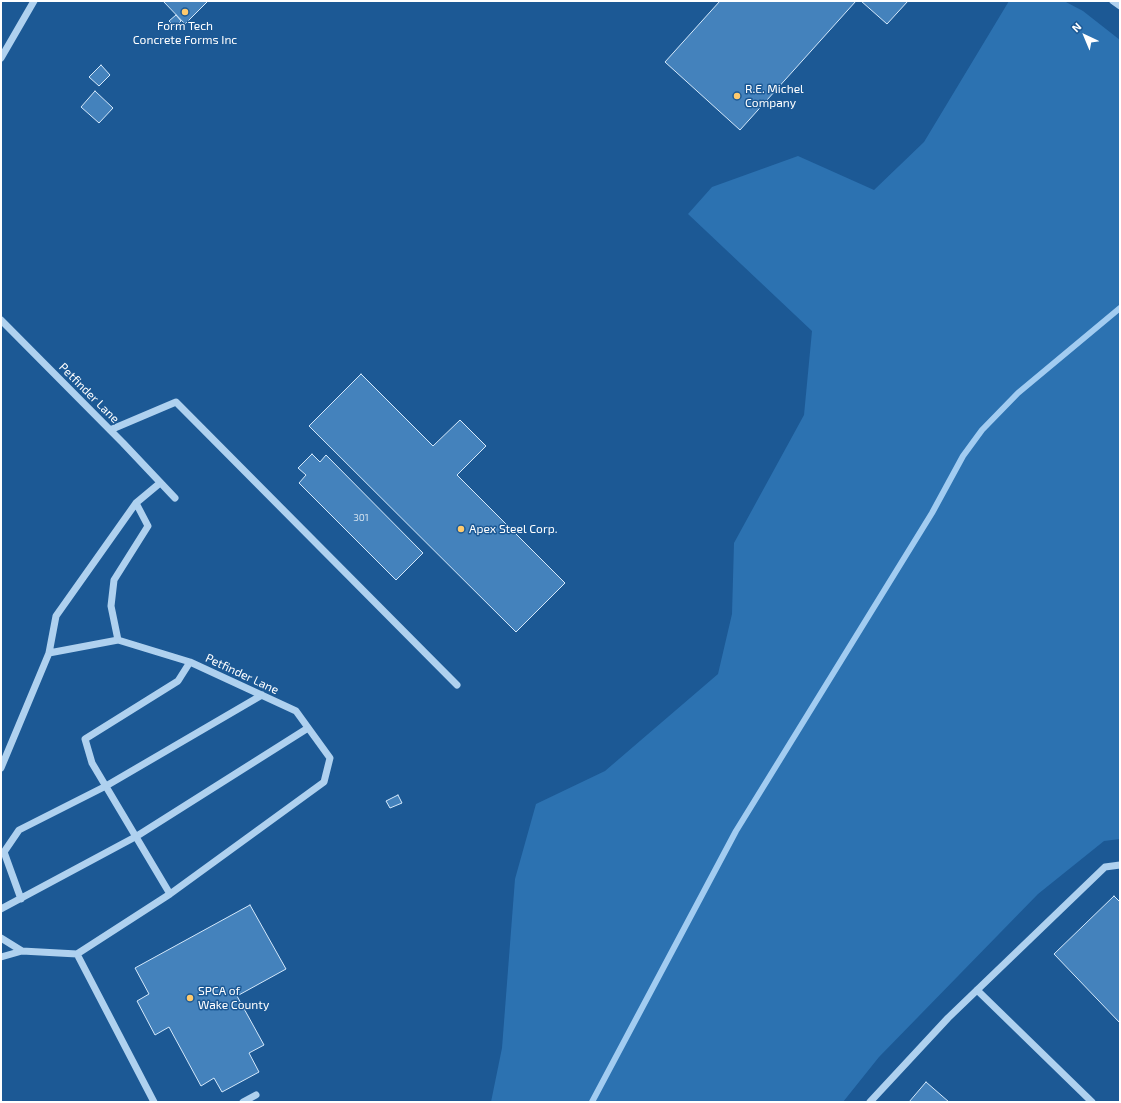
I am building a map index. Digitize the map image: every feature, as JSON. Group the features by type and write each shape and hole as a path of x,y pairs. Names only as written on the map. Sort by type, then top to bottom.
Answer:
{"street":[{"path":"1,58 34,1"},
{"path":"1113,1 1120,6"},
{"name":"Petfinder Lane","path":"1,320 175,498"},
{"path":"110,430 176,402 457,685"},
{"path":"1,768 49,653 56,616 136,503 160,482"},
{"path":"118,640 111,606 114,580 148,526 136,503"},
{"path":"49,653 118,640 190,662"},
{"name":"Petfinder Lane","path":"77,954 170,894 324,782 330,758 296,711 190,662 178,681 85,739 92,763 137,836 170,894"},
{"path":"21,899 4,852 19,830 106,786 262,695"},
{"path":"1,909 137,836 308,728"},
{"path":"870,1102 948,1018 1105,867 1120,865"},
{"path":"1,938 22,951"},
{"path":"1,957 22,951 77,954 154,1102"},
{"path":"977,990 1092,1102"},
{"path":"243,1102 256,1095"}],"shaded area":[{"path":"1009,1 1064,1 1083,11 1120,40 1120,839 1104,841 1038,894 879,1057 843,1102 491,1102 502,1048 515,879 536,804 605,771 718,674 732,614 734,543 804,415 812,331 688,214 712,187 798,156 874,190 924,142"}],"building":[{"name":"Form Tech Concrete Forms Inc","path":"163,1 208,1 185,24"},
{"name":"R.E. Michel Company","path":"720,1 856,1 740,130 665,62"},
{"path":"861,1 908,1 887,24"},
{"path":"176,15 181,21 175,27 169,21"},
{"path":"101,65 110,75 99,86 89,77"},
{"path":"95,91 113,108 99,123 81,107"},
{"name":"Apex Steel Corp.","path":"361,374 433,446 460,420 486,446 457,475 565,583 516,632 309,426"},
{"path":"312,454 320,462 326,455 423,553 396,580 299,483 306,475 298,468"},
{"path":"398,795 402,803 390,808 386,801"},
{"path":"1114,896 1120,902 1120,1023 1054,954"},
{"name":"SPCA of Wake County","path":"250,905 286,969 237,996 264,1045 249,1053 259,1072 222,1092 214,1078 201,1086 169,1027 155,1035 137,1001 149,994 135,968"},
{"path":"926,1082 949,1102 909,1102"}],"waterway":[{"path":"592,1102 736,831 932,513 963,456 982,430 1018,393 1120,308"}],"place":[{"name":"Form Tech Concrete Forms Inc","path":"185,12"},
{"name":"R.E. Michel Company","path":"737,96"},
{"name":"Apex Steel Corp.","path":"461,529"},
{"name":"SPCA of Wake County","path":"190,998"}]}
